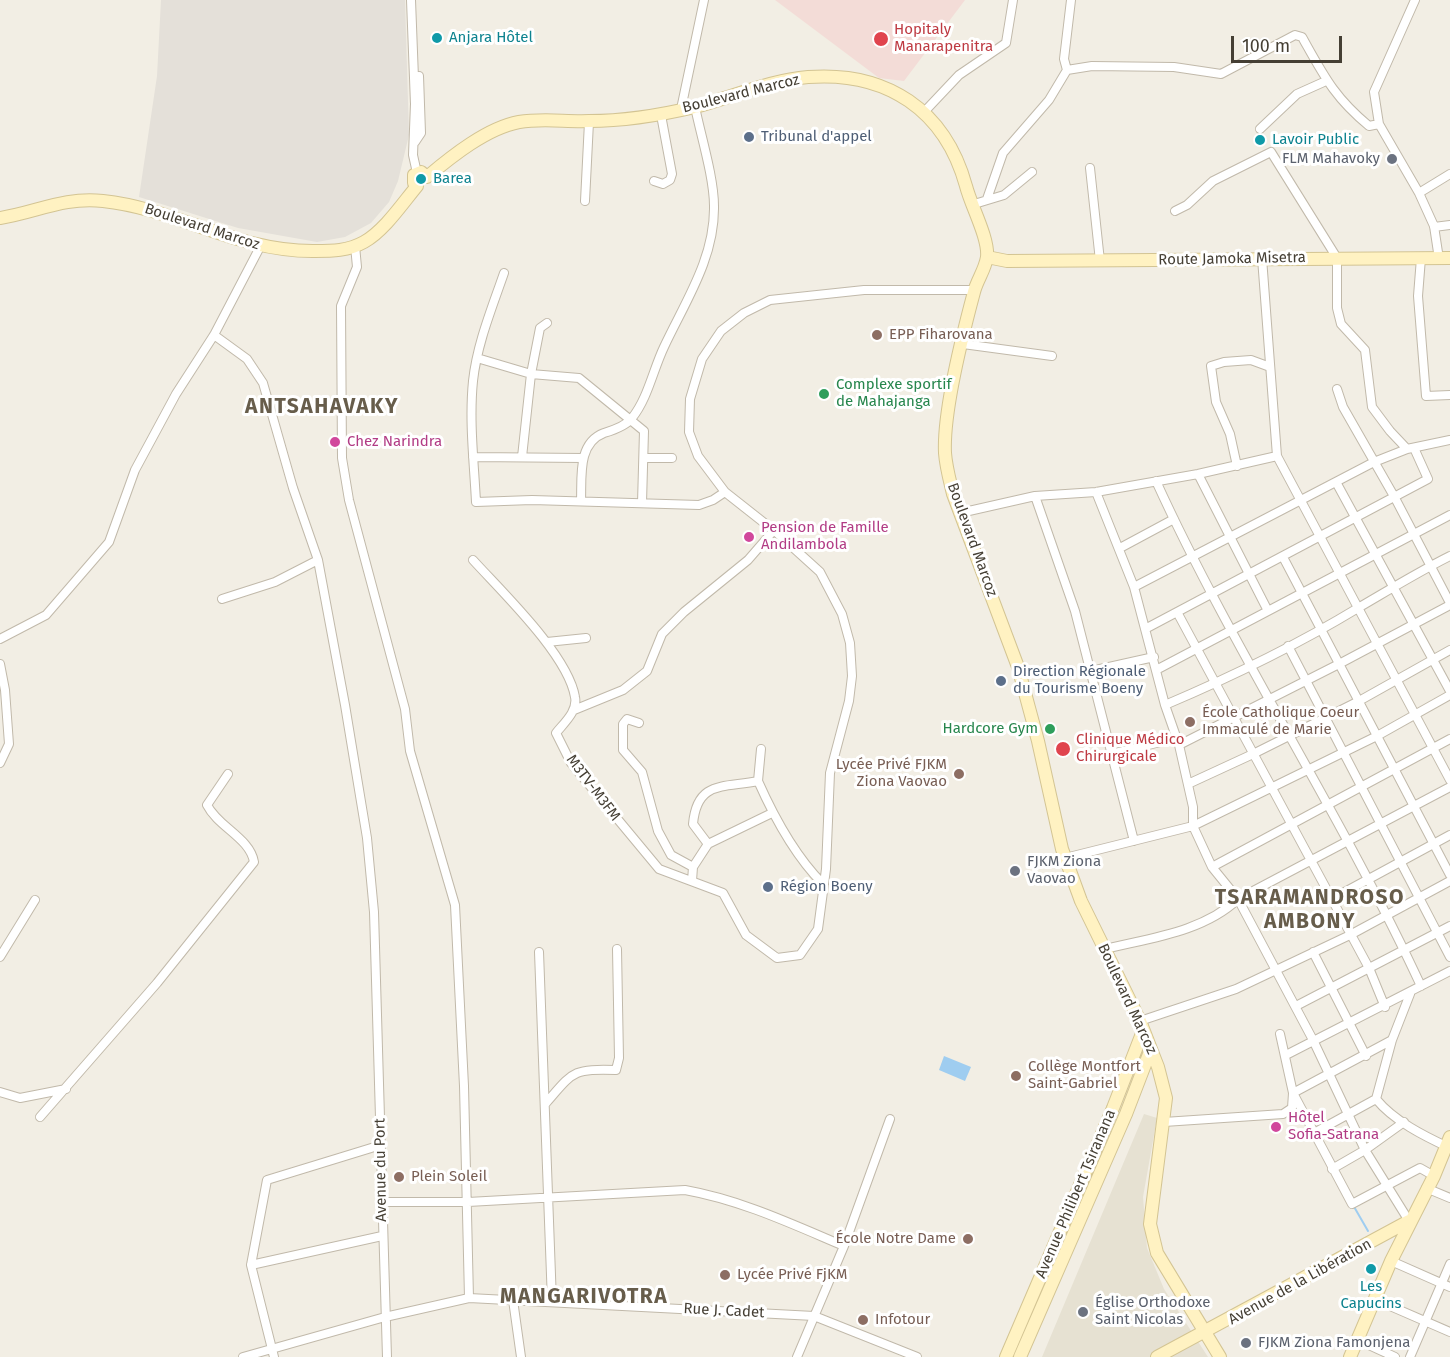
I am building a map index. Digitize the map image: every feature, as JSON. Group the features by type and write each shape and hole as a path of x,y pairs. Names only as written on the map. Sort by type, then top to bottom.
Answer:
{"main road":[{"name":"Boulevard Marcoz","path":"0,218 55,202 81,199 103,201 137,206 260,247 298,251 341,251 355,246 375,233 417,186 426,185 422,175 490,133 518,122 562,120 589,122 661,115 776,83 809,77 854,79 879,86 925,111 949,144 964,178 971,205 985,240 987,257 974,290 947,422 945,453 953,494 1018,667 1065,858 1081,902 1141,1026 1163,1083 1166,1098 1164,1122 1150,1224 1157,1253 1220,1357"},
{"name":"Route Jamoka Misetra","path":"987,257 1013,261 1445,258"},
{"name":"Avenue Philibert Tsiranana","path":"1006,1357 1113,1108 1141,1026"},
{"name":"Avenue Philibert Tsiranana","path":"1020,1357 1095,1187 1140,1081 1151,1049"},
{"path":"1140,1081 1148,1078 1163,1083"},
{"path":"1113,1108 1126,1114"},
{"path":"1350,1357 1409,1221 1449,1144"},
{"path":"1082,1181 1095,1187"},
{"name":"Avenue de la Libération","path":"1157,1357 1204,1334 1409,1221"},
{"path":"1370,1243 1386,1245 1392,1252 1391,1261"}],"street":[{"path":"411,0 415,142 413,155 422,175"},
{"path":"415,0 421,133 415,142"},
{"path":"681,109 704,0"},
{"path":"925,111 960,75 1006,43 1013,0"},
{"path":"987,199 1003,153 1049,100 1067,70 1064,59 1071,0"},
{"path":"1415,0 1374,92 1379,124 1419,193 1445,258"},
{"path":"1067,70 1092,66 1174,67 1221,74 1295,35 1302,37 1326,81 1344,105 1369,126 1379,124"},
{"path":"1260,129 1297,94 1326,81"},
{"path":"582,501 583,458 590,442 632,420 646,393 663,348 695,286 712,228 715,204 695,107"},
{"path":"654,181 663,184 670,180 672,174 661,115"},
{"path":"585,201 589,122"},
{"path":"1145,629 1211,593 1250,576 1355,516 1395,498 1428,479 1411,449 1385,426 1372,407 1365,350 1341,324 1337,308 1337,258 1271,152 1213,181 1187,205 1175,211"},
{"path":"1090,168 1100,261"},
{"path":"971,205 1004,195 1032,172"},
{"path":"1419,193 1450,174"},
{"path":"1434,227 1450,225"},
{"path":"355,246 357,267 341,306 342,458 349,500 405,709 410,751 455,905 468,1202 469,1298"},
{"path":"0,639 45,615 109,542 135,470 176,394 214,335 260,247"},
{"path":"1262,258 1277,456 1450,780"},
{"path":"1421,258 1418,296 1426,396 1450,395"},
{"path":"504,273 477,358 471,422 476,502 582,501 699,505 725,492"},
{"path":"823,884 830,772 849,701 853,655 842,614 820,572 725,492 698,456 689,432 690,399 702,359 721,331 736,319 770,300 864,290 974,290"},
{"path":"522,458 531,374 540,328 547,323"},
{"name":"Avenue du Port","path":"214,335 247,359 263,383 293,488 318,560 367,838 374,912 377,983 387,1357"},
{"path":"963,344 1052,356"},
{"path":"477,358 531,374 579,378 632,420 644,431 646,458 642,503"},
{"path":"1237,466 1230,434 1216,402 1211,366 1224,362 1251,360 1270,367"},
{"path":"1112,754 1178,741 1233,719 1450,604 1395,498 1342,407 1337,389"},
{"path":"1134,587 1374,462 1411,449 1450,440"},
{"path":"960,513 1035,496 1096,492 1198,474 1277,456"},
{"path":"473,457 583,458"},
{"path":"646,458 672,458"},
{"path":"1198,474 1268,611"},
{"path":"1156,481 1211,593 1291,733 1421,986"},
{"path":"1336,482 1373,554 1393,585 1450,690"},
{"path":"1096,492 1134,587 1158,669 1165,705 1178,741 1188,784 1193,807 1193,826 1212,867 1238,899 1296,1006 1350,1113 1365,1150 1409,1221"},
{"path":"1035,496 1075,611 1134,841"},
{"path":"1158,669 1450,515"},
{"path":"1120,548 1174,519"},
{"path":"574,710 623,690 647,671 662,634 684,612 748,560 774,531"},
{"path":"1283,556 1450,875"},
{"path":"1165,705 1216,684 1321,629 1393,585 1450,556"},
{"path":"222,599 275,582 318,560"},
{"path":"473,560 547,642 559,660 576,697 574,710"},
{"path":"1177,612 1368,968 1385,1007"},
{"path":"547,642 586,638"},
{"path":"1288,646 1450,957"},
{"path":"1188,784 1359,701 1450,650"},
{"path":"1091,671 1154,657"},
{"path":"0,664 5,690 9,744 0,763"},
{"path":"1065,858 1193,826 1377,736 1450,695"},
{"name":"M3TV-M3FM","path":"574,710 556,733 571,763 659,869 723,893 746,934 777,958 800,955 818,929 823,884"},
{"path":"639,723 627,718 623,724 623,750 642,772 658,831 671,855 693,867"},
{"path":"1212,867 1291,827 1450,740"},
{"path":"761,749 758,781 772,813 807,868 823,884"},
{"path":"40,1117 66,1089 254,862 252,851 213,816 207,805 228,774"},
{"path":"708,844 693,824 694,813 705,793 714,786 758,781"},
{"path":"1105,949 1182,930 1223,913 1238,899 1450,787"},
{"path":"692,881 693,867 708,844 772,813"},
{"path":"1330,900 1450,835"},
{"path":"1141,1026 1236,989 1350,935 1450,881"},
{"path":"0,957 35,900"},
{"path":"1296,1006 1450,926"},
{"path":"546,1103 570,1074 583,1069 616,1070 619,1058 617,949"},
{"path":"538,952 546,1103 552,1302"},
{"path":"1313,952 1366,1056"},
{"path":"1286,1055 1385,1007 1450,971"},
{"path":"1314,1133 1376,1099 1392,1040 1410,994"},
{"path":"1164,1122 1283,1114 1292,1107 1293,1094 1280,1034"},
{"path":"1293,1094 1330,1076 1392,1040"},
{"path":"0,1092 20,1098 66,1089"},
{"path":"1293,1094 1352,1204 1420,1168 1434,1176"},
{"path":"1376,1099 1384,1108 1404,1122 1449,1144"},
{"path":"797,1357 844,1246 890,1119"},
{"path":"1332,1169 1365,1150 1404,1122"},
{"path":"274,1357 251,1265 267,1180 381,1145"},
{"path":"1426,1188 1450,1198"},
{"path":"382,1202 468,1202 685,1190 708,1194 758,1210 844,1246"},
{"path":"251,1265 382,1236"},
{"path":"1391,1261 1446,1285"},
{"path":"1410,1357 1446,1285 1450,1264"},
{"name":"Rue J. Cadet","path":"243,1357 385,1317 469,1298 814,1316 917,1357"},
{"path":"1374,1299 1450,1332"},
{"path":"513,1300 521,1357"},
{"path":"1358,1340 1395,1357"}],"shaded area":[{"path":"161,0 405,0 409,135 398,181 389,202 371,223 345,237 317,242 238,228 139,197 157,76"},
{"name":"Hopitaly Manarapenitra","path":"775,0 965,0 904,81 879,78"},
{"path":"1144,1114 1157,1118 1143,1197 1147,1248 1164,1289 1208,1357 1042,1357"}],"water":[{"path":"944,1056 971,1067 965,1081 939,1070"}],"waterway":[{"path":"1353,1205 1368,1231"}],"place":[{"name":"Anjara Hôtel","path":"437,38"},
{"name":"Hopitaly Manarapenitra","path":"881,39"},
{"name":"Tribunal d'appel","path":"749,137"},
{"name":"Lavoir Public","path":"1260,140"},
{"name":"FLM Mahavoky","path":"1392,159"},
{"name":"Barea","path":"421,179"},
{"name":"EPP Fiharovana","path":"877,335"},
{"name":"Complexe sportif de Mahajanga","path":"824,394"},
{"name":"Chez Narindra","path":"335,442"},
{"name":"Pension de Famille Andilambola","path":"749,537"},
{"name":"Direction Régionale du Tourisme Boeny","path":"1001,681"},
{"name":"École Catholique Coeur Immaculé de Marie","path":"1190,722"},
{"name":"Hardcore Gym","path":"1050,729"},
{"name":"Clinique Médico Chirurgicale","path":"1063,749"},
{"name":"Lycée Privé FJKM Ziona Vaovao","path":"959,774"},
{"name":"FJKM Ziona Vaovao","path":"1015,871"},
{"name":"Région Boeny","path":"768,887"},
{"name":"Collège Montfort Saint-Gabriel","path":"1016,1076"},
{"name":"Hôtel Sofia-Satrana","path":"1276,1127"},
{"name":"Plein Soleil","path":"399,1177"},
{"name":"École Notre Dame","path":"968,1239"},
{"name":"Les Capucins","path":"1371,1269"},
{"name":"Lycée Privé FjKM","path":"725,1275"},
{"name":"Église Orthodoxe Saint Nicolas","path":"1083,1312"},
{"name":"Infotour","path":"863,1320"},
{"name":"FJKM Ziona Famonjena","path":"1246,1343"}],"district":[{"name":"ANTSAHAVAKY","path":"322,407"},
{"name":"TSARAMANDROSO AMBONY","path":"1310,910"},
{"name":"MANGARIVOTRA","path":"584,1297"}]}
